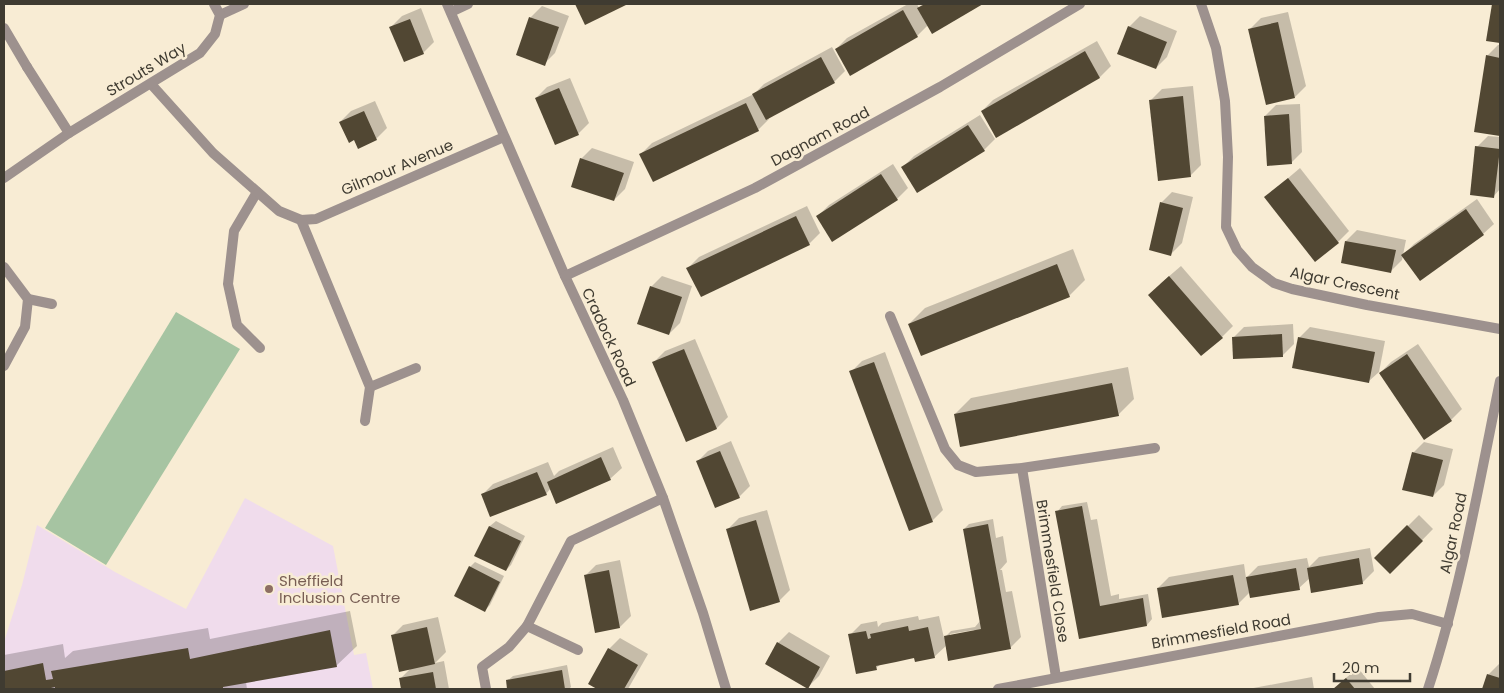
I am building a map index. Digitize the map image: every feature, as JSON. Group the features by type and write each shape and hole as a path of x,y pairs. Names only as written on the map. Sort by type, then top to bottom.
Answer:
{"street":[{"path":"214,4 220,15 244,4"},
{"path":"449,8 468,4"},
{"name":"Dagnam Road","path":"564,276 755,188 940,87 1080,4"},
{"name":"Algar Crescent","path":"1201,4 1216,48 1226,101 1228,157 1226,227 1237,250 1252,267 1274,283 1292,289 1367,305 1500,329"},
{"name":"Cradock Road","path":"449,8 564,276 622,400 663,498 703,612 726,689"},
{"name":"Strouts Way","path":"4,178 69,133 200,53 215,34 220,15"},
{"path":"4,28 69,133"},
{"path":"152,84 214,153 256,192 279,211 301,220 370,387 365,421"},
{"name":"Gilmour Avenue","path":"301,220 316,218 504,137"},
{"path":"256,192 234,231 228,284 237,325 260,348"},
{"path":"4,267 28,299 52,304"},
{"path":"4,366 25,327 28,299"},
{"path":"890,316 945,449 958,464 976,472 1022,468 1155,448"},
{"path":"370,387 416,368"},
{"name":"Algar Road","path":"1428,689 1448,624 1467,545 1500,381"},
{"name":"Brimmesfield Close","path":"1022,468 1056,678"},
{"path":"486,689 482,667 509,647 527,626 571,541 663,498"},
{"name":"Brimmesfield Road","path":"998,689 1379,617 1412,614 1448,624"},
{"path":"527,626 578,650"}],"shaded area":[{"name":"Sheffield Inclusion Centre","path":"245,498 333,546 354,655 366,653 373,689 4,689 4,642 22,585 37,525 115,572 186,609"}],"green space":[{"path":"176,312 240,349 106,565 45,528"}],"building":[{"path":"575,4 628,4 585,25"},
{"path":"925,4 983,4 932,34 917,8"},
{"path":"1492,4 1500,4 1500,43 1486,41"},
{"path":"903,10 918,37 850,76 835,49"},
{"path":"529,17 559,27 545,66 516,55"},
{"path":"410,19 424,54 404,62 389,27"},
{"path":"1278,22 1295,98 1266,105 1248,29"},
{"path":"1128,26 1167,42 1156,69 1117,54"},
{"path":"1085,51 1100,78 996,138 981,111"},
{"path":"1486,55 1500,58 1500,136 1474,132"},
{"path":"821,57 835,83 766,120 752,94"},
{"path":"559,88 579,135 555,145 535,98"},
{"path":"1183,96 1191,177 1158,181 1149,100"},
{"path":"746,103 759,131 653,182 639,154"},
{"path":"364,111 377,140 358,149 354,140 349,143 339,122"},
{"path":"1289,114 1292,164 1267,166 1264,116"},
{"path":"968,125 985,151 917,193 901,167"},
{"path":"1475,146 1500,149 1494,198 1470,195"},
{"path":"580,158 624,173 614,201 571,187"},
{"path":"881,174 898,200 832,242 816,216"},
{"path":"1288,178 1339,243 1315,262 1264,197"},
{"path":"1160,202 1183,208 1171,256 1149,250"},
{"path":"1466,209 1484,235 1420,281 1401,255"},
{"path":"796,216 810,245 701,297 686,268"},
{"path":"1345,241 1396,250 1391,273 1341,263"},
{"path":"1057,264 1070,297 921,356 908,324"},
{"path":"1169,276 1223,338 1201,356 1148,295"},
{"path":"650,286 682,297 669,335 637,324"},
{"path":"1282,334 1283,357 1233,359 1232,337"},
{"path":"1298,337 1375,352 1369,383 1292,368"},
{"path":"684,349 717,429 686,442 652,362"},
{"path":"1407,354 1452,421 1424,440 1379,373"},
{"path":"874,362 933,522 909,531 849,371"},
{"path":"1112,383 1119,416 960,447 954,414"},
{"path":"720,451 740,498 715,508 696,461"},
{"path":"1412,452 1443,460 1433,497 1402,490"},
{"path":"601,457 611,480 556,504 547,482"},
{"path":"537,472 547,495 490,517 481,494"},
{"path":"1082,506 1100,606 1143,598 1147,626 1079,639 1055,511"},
{"path":"756,520 780,602 750,611 726,529"},
{"path":"988,524 1011,649 948,661 944,636 981,629 963,529"},
{"path":"1407,525 1423,541 1390,574 1374,558"},
{"path":"489,526 521,541 506,571 474,556"},
{"path":"1359,558 1363,584 1311,593 1307,568"},
{"path":"469,566 500,582 485,612 454,596"},
{"path":"1296,568 1300,590 1250,598 1246,577"},
{"path":"609,570 620,628 595,633 584,575"},
{"path":"1233,575 1239,605 1162,618 1157,588"},
{"path":"908,626 909,631 928,627 935,658 915,662 914,658 876,666 877,670 856,674 848,634 866,631 868,639 871,638 870,634"},
{"path":"427,627 435,664 399,672 391,635"},
{"path":"330,630 337,667 223,687 223,689 55,689 55,687 47,689 4,689 4,671 43,663 46,680 53,679 51,671 188,648 190,659"},
{"path":"777,642 820,667 808,689 765,664"},
{"path":"608,648 638,665 624,689 597,689 588,684"},
{"path":"562,670 565,689 507,689 506,680"},
{"path":"433,672 436,689 401,689 399,678"},
{"path":"1487,674 1500,678 1500,689 1482,689"},
{"path":"1346,678 1355,689 1333,689"}],"place":[{"name":"Sheffield Inclusion Centre","path":"269,589"}]}
